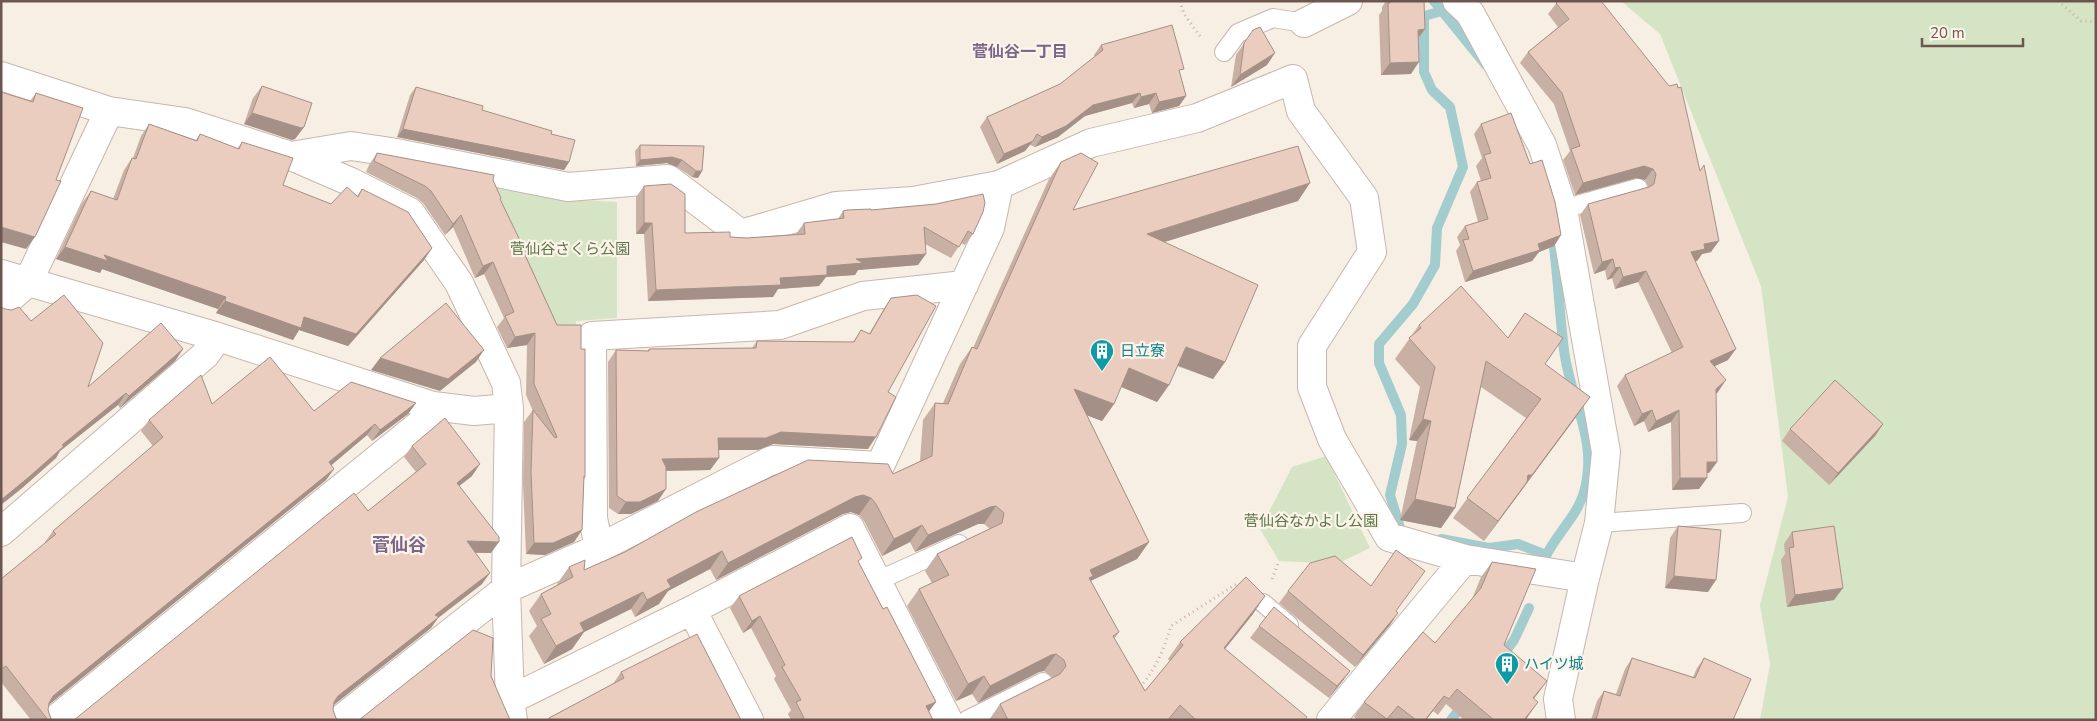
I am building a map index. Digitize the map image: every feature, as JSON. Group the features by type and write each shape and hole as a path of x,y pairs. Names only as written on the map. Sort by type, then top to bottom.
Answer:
{"street":[{"path":"1304,22 1348,1"},
{"path":"1457,1 1470,13 1542,145 1563,209 1606,452 1599,523 1558,699 1561,720"},
{"path":"1,76 109,111 185,122 291,156 351,182 410,212 459,283 506,383 509,408 506,589 511,710 692,610 850,528 948,720"},
{"path":"291,156 351,146 391,152 568,187 668,179 741,234 836,206 913,201 999,185 1091,143 1198,118 1292,79 1301,111 1364,198 1372,252 1312,346 1312,387 1332,439 1389,537 1465,559 1585,578"},
{"path":"1,306 28,282 109,111"},
{"path":"340,720 506,589 599,548 772,460 880,466 990,228 999,185"},
{"path":"1,274 218,337 433,406 474,411 509,408"},
{"path":"599,548 593,518 592,336 780,325 863,296 964,285"},
{"path":"1,532 205,355 218,337"},
{"path":"55,720 423,422 433,406"},
{"path":"1331,720 1353,679 1465,559"},
{"path":"692,610 749,720"}],"lane":[{"path":"1224,52 1238,33 1273,18 1304,22"},
{"path":"1563,209 1638,188"},
{"path":"1599,523 1742,513"},
{"path":"877,581 974,538"},
{"path":"1264,603 1301,635"},
{"path":"967,720 1043,682"}],"path":[{"path":"1180,1 1184,14 1201,38 1224,52"},
{"path":"2058,1 2080,21 2096,22"},
{"path":"1136,692 1148,678 1162,656 1171,626 1238,583 1264,603 1279,561"}],"green space":[{"path":"1621,1 2096,1 2096,720 1760,720 1770,664 1760,605 1788,497 1761,286 1660,34"},
{"name":"菅仙谷さくら公園","path":"491,186 548,198 617,202 617,318 576,321 575,333 553,332"},
{"name":"菅仙谷なかよし公園","path":"1326,456 1370,548 1337,564 1279,561 1260,529 1292,467"}],"building":[{"path":"1390,1 1424,1 1425,29 1418,30 1419,62 1390,63 1388,3"},
{"path":"1558,1 1601,1 1669,86 1677,84 1678,88 1681,87 1700,171 1704,165 1719,241 1704,244 1705,249 1691,252 1736,349 1710,361 1726,380 1716,389 1717,462 1707,462 1707,478 1680,478 1679,410 1656,421 1652,410 1642,414 1625,375 1683,347 1646,271 1623,277 1620,267 1615,268 1613,259 1602,262 1588,204 1649,187 1654,184 1656,174 1653,169 1644,166 1583,183 1571,149 1580,146 1562,93 1528,52 1569,19 1556,3"},
{"path":"1172,25 1184,69 1179,70 1186,96 1159,102 1156,93 1141,97 1140,93 1093,105 1066,126 1042,137 1037,134 1033,141 1004,154 987,117 1060,84 1103,50 1101,45"},
{"path":"1260,27 1275,53 1240,75 1244,43 1253,30"},
{"path":"262,86 312,103 304,127 301,128 252,113"},
{"path":"416,87 483,106 482,110 552,131 551,134 575,140 569,162 403,129"},
{"path":"1,92 33,102 36,93 83,108 56,180 61,181 35,237 1,227"},
{"path":"1511,113 1530,164 1542,160 1555,202 1561,235 1538,244 1540,250 1473,271 1463,240 1469,239 1465,226 1488,219 1477,182 1491,178 1484,155 1491,153 1481,124"},
{"path":"149,124 197,141 200,134 239,149 242,142 293,158 283,185 331,204 347,187 358,197 362,189 408,212 432,248 356,334 304,317 301,328 225,301 226,297 104,255 108,261 65,247 91,191 117,200 132,158 136,159"},
{"path":"640,145 704,146 702,171 696,171 682,160 672,157 640,160"},
{"path":"1298,146 1310,183 1147,234 1258,285 1225,362 1186,347 1169,385 1129,368 1114,404 1074,389 1149,542 1090,570 1093,576 1089,578 1119,632 1113,636 1145,691 1183,645 1180,642 1246,577 1265,596 1224,648 1307,717 1305,720 1196,720 1180,705 1168,720 1008,720 1000,704 1060,674 1066,666 1064,660 1056,654 1051,655 990,686 984,676 968,684 919,589 949,575 937,554 1002,523 1004,513 996,506 928,535 922,525 894,539 871,498 863,495 855,497 728,563 722,551 667,580 671,587 647,600 643,592 580,623 584,631 556,646 541,619 551,614 541,594 573,577 569,567 585,560 584,570 625,552 696,512 808,460 888,464 893,474 932,456 935,403 948,404 972,347 977,349 1061,162 1081,153 1098,163 1073,210"},
{"path":"377,153 494,175 493,180 500,199 527,255 525,255 557,325 581,325 581,349 585,349 585,477 582,530 553,543 534,543 531,472 533,410 555,438 557,437 534,384 535,333 515,337 505,316 514,312 493,262 483,266 461,215 453,224 431,191 425,186 374,161"},
{"path":"671,184 685,194 685,233 730,232 730,237 747,238 805,234 804,223 844,218 843,211 847,210 871,210 936,204 983,194 985,203 973,234 968,231 959,247 924,227 926,254 856,259 863,263 827,266 827,275 780,278 781,285 656,290 652,223 644,223 644,186"},
{"path":"1461,286 1508,338 1525,313 1563,338 1545,364 1590,397 1532,475 1528,475 1527,482 1498,521 1467,498 1541,399 1486,361 1455,508 1415,499 1431,421 1423,419 1435,367 1409,338 1421,328 1419,325"},
{"path":"64,295 103,343 88,387 161,323 183,349 129,396 126,393 62,445 64,446 1,500 1,307 12,310 19,307 31,321"},
{"path":"917,295 936,306 888,392 896,397 876,437 781,432 766,438 718,438 719,458 662,459 666,467 666,489 640,502 626,502 617,496 616,350 756,348 757,341 854,342 861,330 870,334 891,298"},
{"path":"446,303 484,350 448,379 380,358"},
{"path":"270,357 314,411 351,382 416,403 380,430 375,424 329,462 334,469 53,696 48,710 53,720 48,720 6,666 1,669 1,579 56,534 53,531 163,437 149,420 201,375 212,404"},
{"path":"1835,380 1883,424 1838,473 1790,429"},
{"path":"445,418 480,464 457,483 499,537 499,542 467,541 490,573 435,615 439,617 338,696 334,702 333,710 338,720 74,720 354,493 368,511 426,464 412,446"},
{"path":"1678,526 1721,530 1716,580 1674,576"},
{"path":"1834,526 1843,588 1795,595 1789,548 1794,547 1792,532"},
{"path":"852,537 862,558 858,561 883,609 887,607 936,702 926,706 933,720 805,720 796,702 801,700 782,667 785,665 760,616 752,621 739,596"},
{"path":"1396,550 1425,571 1396,611 1398,613 1363,655 1288,591 1310,563 1335,556 1371,586"},
{"path":"1492,562 1536,569 1504,645 1547,681 1533,698 1538,702 1524,720 1494,720 1457,689 1449,699 1444,696 1425,720 1416,720 1398,706 1387,719 1364,702 1423,632 1435,643 1481,588"},
{"path":"1274,607 1350,671 1337,686 1259,626"},
{"path":"473,630 493,638 491,676 510,720 359,720"},
{"path":"697,634 741,720 550,720 549,718 624,678 621,672"},
{"path":"1632,658 1695,678 1704,658 1751,679 1733,720 1596,720 1604,691 1620,696"}],"waterway":[{"path":"1434,1 1486,65"},
{"path":"1409,533 1401,531 1390,495 1402,444 1401,415 1379,363 1379,344 1413,304 1435,265 1437,228 1463,167 1450,107 1432,90 1424,72 1424,16 1442,11"},
{"path":"1545,558 1581,501 1588,473 1586,437 1567,368 1564,350 1552,232"},
{"path":"1441,539 1489,548 1518,544 1546,555"},
{"path":"1500,659 1514,640 1529,608"},
{"path":"1451,720 1464,703"}],"place":[{"name":"日立寮","path":"1102,372"},
{"name":"ハイツ城","path":"1507,685"}],"district":[{"name":"菅仙谷一丁目","path":"1020,52"},
{"name":"菅仙谷","path":"399,545"}]}
